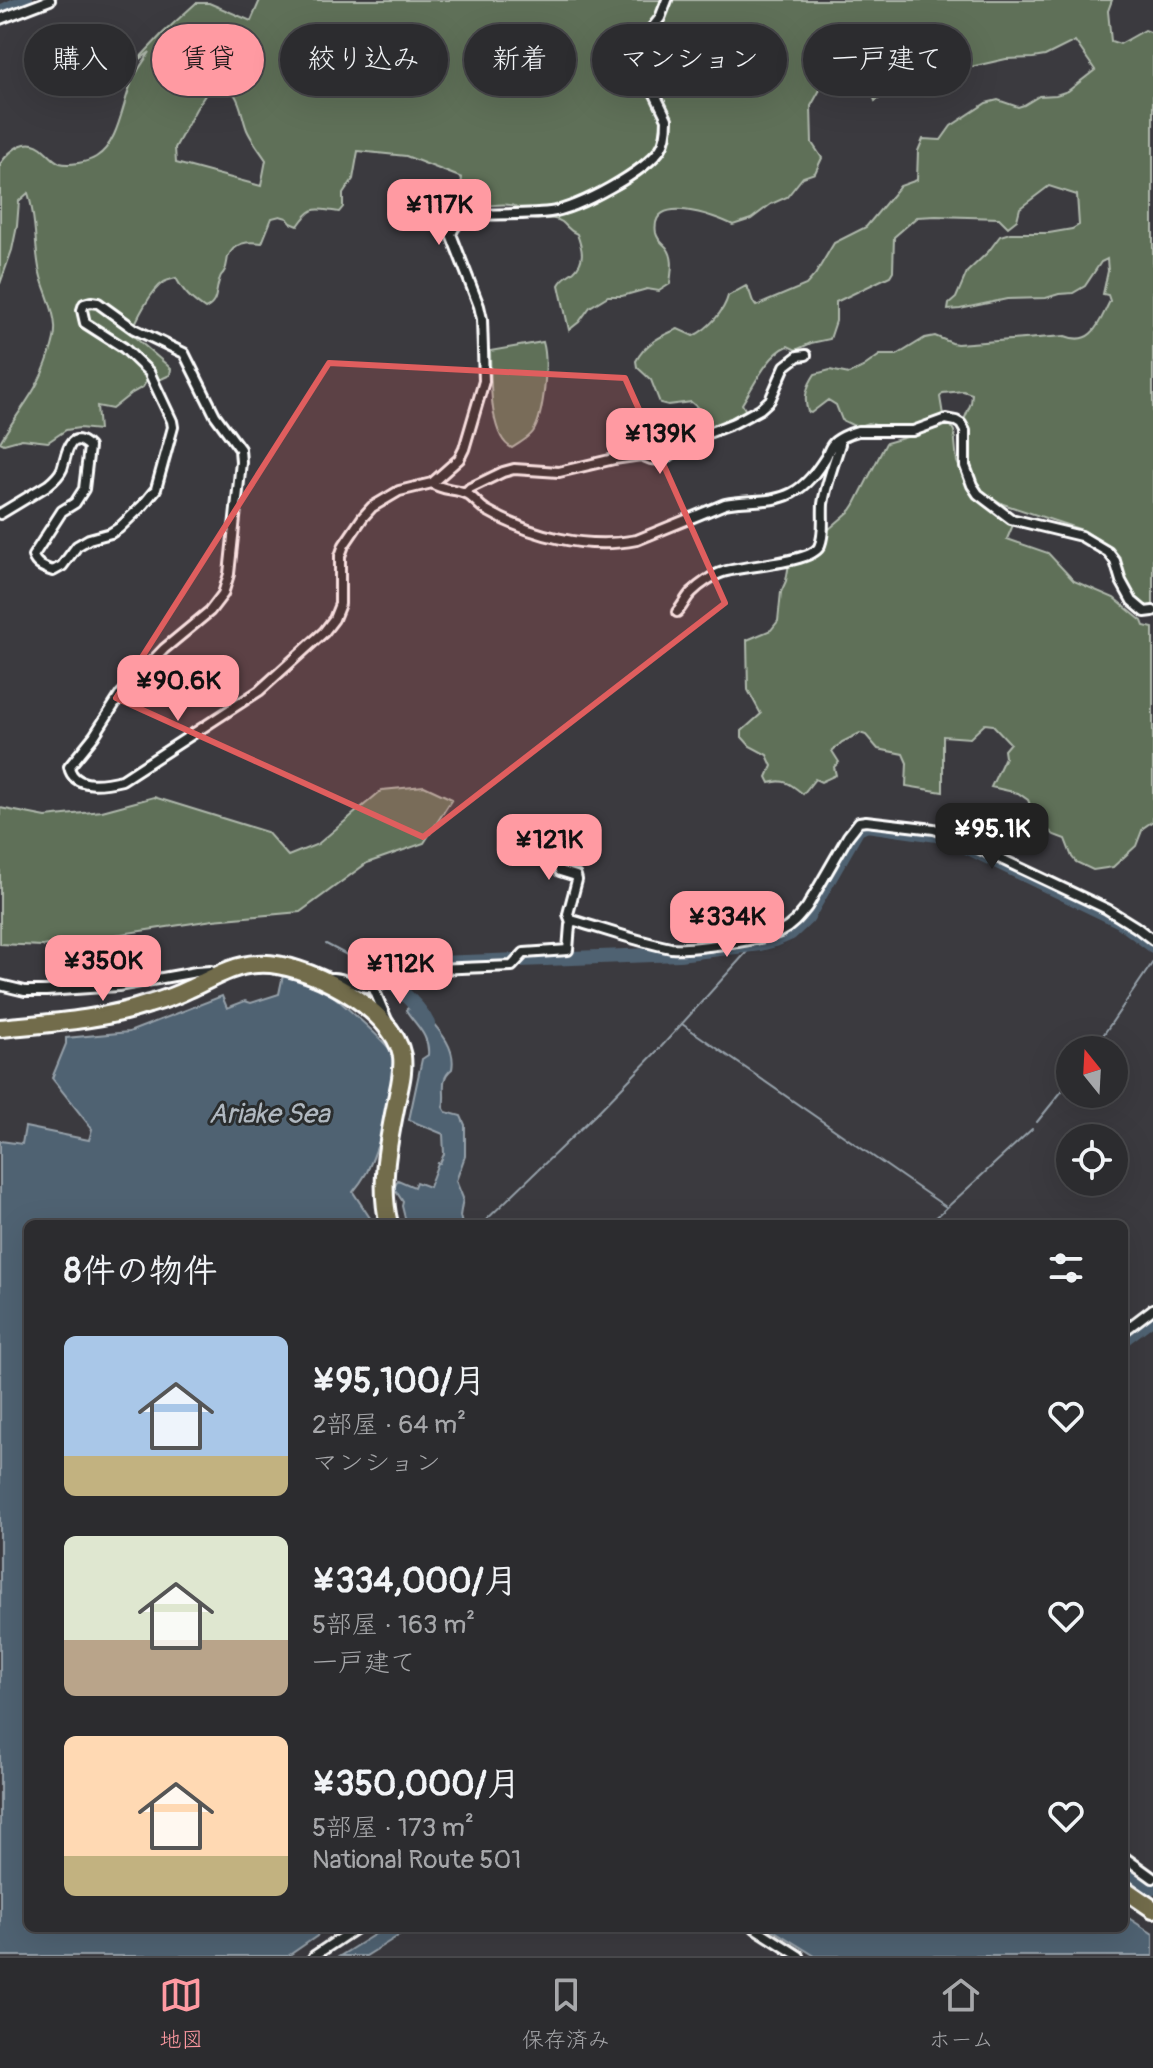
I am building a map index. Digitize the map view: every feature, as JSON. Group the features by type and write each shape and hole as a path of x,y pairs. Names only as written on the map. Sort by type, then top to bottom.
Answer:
{"highway":[{"path":"0,1028 122,1013 244,966 270,964 303,971 324,980 385,1024 396,1039 401,1054 402,1066 384,1178 384,1207 388,1220"},
{"path":"1128,1892 1153,1909"}],"street":[{"path":"0,19 50,0"},
{"path":"0,514 55,480 70,445 77,441 89,447 84,489 75,503 62,511 33,556 43,568 53,571 62,566 77,546 119,528 156,489 172,421 149,372 124,348 85,323 84,304 98,303 134,329 184,353 215,415 240,449 229,574 223,594 210,611 164,649 121,694 69,767 73,777 88,784 122,780 270,682 334,619 340,604 340,556 363,517 372,507 399,491 432,483 459,459 464,449 484,381 482,319 451,234 455,226 470,215 552,212 572,207 596,196 645,165 661,149 667,119 635,53 660,18 667,0"},
{"path":"465,493 514,469 559,472 641,455 662,460 698,437 760,409 770,400 785,366 798,356 806,355"},
{"path":"432,483 439,489 465,493 500,518 539,534 565,541 624,542 637,540 725,504 773,501 793,492 810,479 833,443 852,433 913,431 946,419 961,424 965,431 965,466 978,494 1011,519 1081,536 1108,552 1132,601 1145,612 1153,611"},
{"path":"677,612 690,593 721,572 792,560 819,548 826,488 840,444 838,442"},
{"path":"571,922 673,948 743,941 778,933 799,918 848,836 859,822 866,821 934,829 948,834 1107,909 1153,940"},
{"path":"324,980 334,977 362,986 376,985 402,971 512,966 524,953 568,950 571,922 568,914 577,880 576,876 560,871 563,832"},
{"path":"0,985 25,991 46,991 118,986 196,972 211,971 217,975"},
{"path":"376,985 388,1018 385,1024"},
{"path":"1128,1328 1153,1309"},
{"path":"1128,1860 1153,1878"},
{"path":"314,1956 350,1932"},
{"path":"761,1932 799,1956"}],"highlighted area":[{"path":"329,363 625,378 725,603 423,837 116,698"}],"green space":[{"path":"260,0 1112,0 1108,11 1111,41 1120,44 1145,30 1153,33 1153,606 1141,610 1137,606 1106,545 1085,531 1003,504 975,487 961,453 967,430 964,420 972,394 963,391 943,393 940,397 942,418 894,430 868,423 856,427 842,420 836,405 828,400 811,413 807,407 807,392 815,374 830,370 849,374 880,355 897,355 925,338 935,336 957,344 1065,336 1075,339 1089,335 1110,301 1108,295 1103,294 1107,259 1101,262 1085,286 1073,293 1046,298 1007,299 948,310 967,272 1000,236 1049,233 1079,225 1077,195 1049,186 1020,208 1017,220 1008,227 999,218 917,217 894,237 893,271 890,276 836,302 836,321 830,339 796,350 788,346 780,350 767,364 742,404 747,413 688,440 684,431 698,414 698,408 691,402 660,403 651,380 637,367 636,361 648,345 678,329 693,336 699,333 719,314 728,296 746,286 756,306 806,285 834,243 866,227 900,186 917,180 918,151 923,139 941,140 951,126 986,103 998,100 1018,107 1039,96 1068,91 1095,70 1075,41 1045,56 1006,59 971,67 971,24 803,24 803,96 817,96 811,106 812,143 822,158 815,173 803,177 787,197 751,219 733,225 686,210 663,213 657,221 656,233 671,257 670,284 659,291 647,289 622,296 608,296 590,307 569,330 559,285 582,258 577,234 558,220 528,218 512,205 466,210 460,199 462,178 406,156 358,151 353,179 343,194 343,207 339,212 311,211 298,226 287,218 272,218 262,243 242,244 231,252 214,301 209,307 205,309 192,299 176,278 164,282 154,292 131,334 171,369 170,375 146,382 112,409 97,406 99,430 66,430 48,442 22,439 4,444 0,442 39,381 55,330 53,312 40,273 28,193 19,201 12,250 0,284 0,164 9,153 20,146 32,144 64,164 96,157 114,134 127,96 136,96 136,73 150,52 136,62 152,45 152,96 204,96 175,148 176,163 261,186 266,160 248,132 236,96 264,96 264,24 173,24 196,3 209,3 251,21"},
{"path":"543,342 545,375 540,414 533,432 512,448 504,442 495,419 490,351"},
{"path":"951,426 954,431 957,462 972,493 1013,525 1007,539 1048,553 1074,581 1114,598 1144,626 1153,628 1153,821 1143,828 1136,846 1113,867 1093,870 1076,862 1065,839 1054,835 1035,818 1028,800 1018,793 991,787 1005,757 1004,750 1010,743 993,725 985,724 970,738 943,736 943,792 906,786 907,763 903,754 878,749 866,735 860,733 832,751 839,762 834,767 836,775 821,782 815,779 803,794 784,782 770,783 767,777 772,766 767,755 750,746 742,737 742,731 761,714 748,690 747,640 771,630 778,621 781,592 789,564 822,548 828,530 855,504 886,443"},
{"path":"424,786 452,799 424,843 367,863 300,912 213,920 42,946 0,944 0,808 46,817 102,811 154,797 267,832 288,856 318,844 382,790"}],"water":[{"name":"Ariake Sea","path":"291,974 326,990 392,1053 395,1064 388,1112 367,1172 353,1192 371,1220 24,1220 24,1932 318,1932 288,1956 0,1956 0,1141 22,1144 25,1127 89,1140 92,1129 52,1078 66,1038 129,1032 222,996 227,1008 245,1001 251,1003 279,994 283,975"},
{"path":"420,1008 443,1036 451,1052 452,1069 444,1082 443,1107 446,1112 461,1116 465,1125 465,1156 456,1181 463,1198 461,1220 406,1220 403,1202 394,1188 398,1180 414,1187 416,1182 429,1187 444,1154 443,1134 409,1120 422,1059 428,1055 428,1048 424,1036 406,1010"},
{"path":"1128,1918 1153,1934 1153,1956 815,1956 776,1932 1128,1932"},
{"path":"379,1932 405,1932 366,1956 340,1956"}],"waterway":[{"path":"0,12 26,0"},
{"path":"428,1024 413,1003 381,975 410,964 679,954 775,940 791,933 807,918 858,829 867,825 937,835 956,842 1120,921 1153,946"},
{"path":"326,944 381,975"},
{"path":"486,1220 661,1047 753,945"},
{"path":"1103,1036 1153,962"},
{"path":"682,1024 946,1207"},
{"path":"1037,1122 1056,1098"},
{"path":"933,1220 1032,1129"},
{"path":"1128,1336 1153,1317"},
{"path":"1128,1871 1153,1888"}]}
